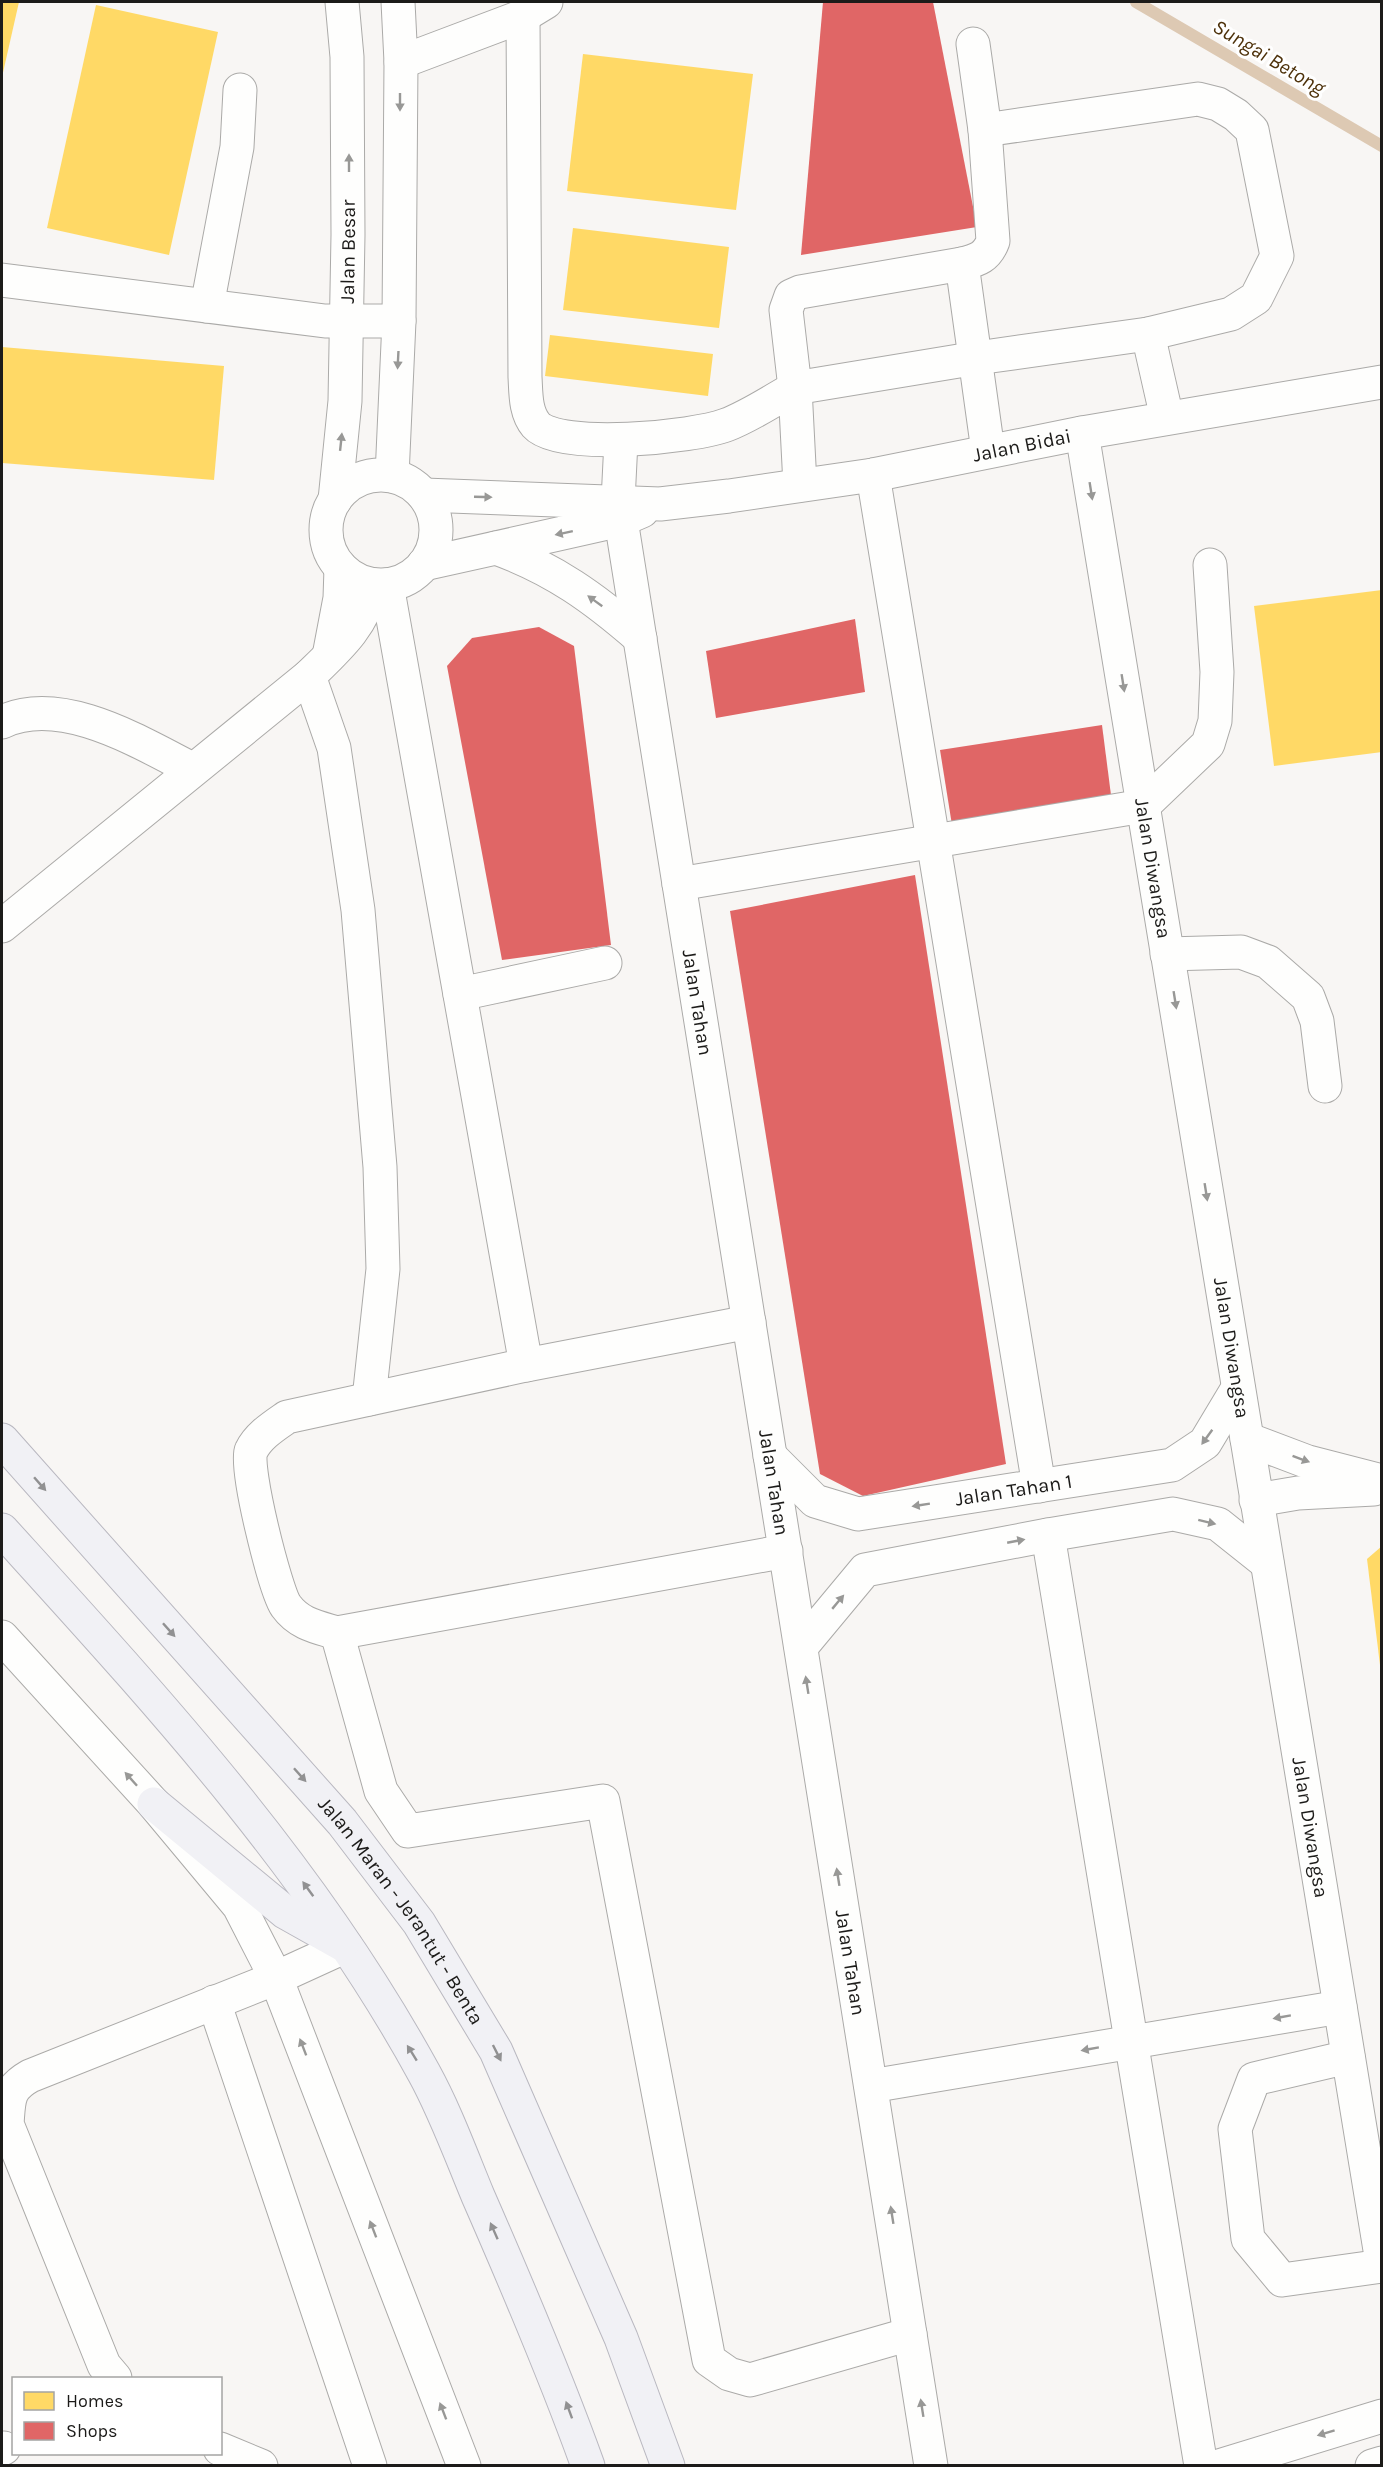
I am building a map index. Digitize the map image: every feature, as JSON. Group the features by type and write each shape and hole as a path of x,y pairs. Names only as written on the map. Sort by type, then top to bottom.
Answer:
{"main road":[{"name":"Jalan Maran - Jerantut - Benta","path":"2,1440 342,1822 419,1923 496,2051 621,2338 668,2466"},
{"path":"2,1530 231,1787 312,1892 346,1946 425,2074 551,2361 588,2466"},
{"path":"154,1804 285,1912 346,1946"}],"street":[{"name":"Jalan Besar","path":"335,500 345,401 349,154 347,57 342,2"},
{"path":"392,476 399,321 401,62 398,2"},
{"path":"401,62 535,9 525,377 528,411 538,427 562,436 621,441 665,437 725,426 795,388 976,358 1148,334 1231,314 1256,298 1268,278 1276,256 1252,130 1236,115 1218,104 1198,99 986,130"},
{"path":"800,485 795,388 786,310 791,296 800,292 979,260 988,253 993,241 986,130 973,44"},
{"path":"207,306 237,147 240,90"},
{"path":"962,264 988,451"},
{"path":"2,280 345,322 399,321"},
{"path":"1148,334 1167,418"},
{"name":"Jalan Bidai","path":"620,511 873,475 1082,433 1382,382"},
{"name":"Jalan Diwangsa","path":"1082,433 1348,2057 1372,2148 1382,2264"},
{"name":"Jalan Tahan","path":"621,441 620,511 932,2465"},
{"path":"376,475 392,476 410,483 424,495 434,512 436,530 433,549 424,564 411,576 381,585 355,579 341,568 331,553 326,535 328,517 335,500 346,488 360,479 376,475"},
{"path":"873,475 1039,1486"},
{"path":"424,495 620,511"},
{"path":"424,564 496,548 620,511"},
{"path":"496,548 531,561 566,580 603,606 640,638"},
{"path":"679,884 1143,806 1188,766 1208,744 1215,721 1216,672 1210,565"},
{"path":"341,568 340,598 319,666 334,748 358,909 380,1167 383,1269 369,1400"},
{"path":"2,926 319,666 348,639 381,585"},
{"path":"381,585 460,994 526,1365"},
{"path":"2,722 41,712 110,728 192,769"},
{"path":"1167,954 1241,952 1268,962 1308,997 1317,1022 1325,1086"},
{"path":"460,994 604,963"},
{"path":"749,1322 526,1365 287,1417 266,1432 250,1452 250,1472 272,1569 286,1605 304,1624 337,1633 786,1551"},
{"name":"Jalan Tahan 1","path":"770,1456 815,1501 858,1514 1172,1465 1205,1443 1238,1388"},
{"path":"1246,1439 1308,1462 1382,1481"},
{"path":"1256,1500 1298,1493 1382,1488"},
{"path":"801,1647 866,1570 1048,1535 1173,1514 1218,1524 1267,1563"},
{"path":"1048,1535 1201,2466"},
{"path":"337,1633 381,1791 408,1831 603,1801 709,2360 729,2373 750,2380 910,2334"},
{"path":"5,1649 154,1804 239,1906 276,1978 464,2466"},
{"path":"113,2377 104,2365 7,2124 9,2099 15,2084 276,1978 346,1946"},
{"path":"214,2002 370,2466"},
{"path":"871,2086 1340,2007"},
{"path":"1348,2057 1254,2079 1235,2128 1248,2239 1282,2280 1382,2264"},
{"path":"1219,2466 1382,2416"},
{"path":"222,2450 261,2466"},
{"path":"1372,2466 1382,2463"}],"building: Homes":[{"path":"2,2 19,2 2,77"},
{"path":"96,5 218,32 169,255 47,228"},
{"path":"583,54 753,74 736,210 567,191"},
{"path":"573,228 729,247 719,328 563,310"},
{"path":"550,335 713,354 708,396 545,376"},
{"path":"2,347 224,366 214,480 2,463"},
{"path":"1382,590 1382,752 1274,766 1254,606"},
{"path":"1382,1546 1382,1665 1380,1665 1367,1559"}],"building: Shops":[{"path":"823,2 933,2 977,227 801,255"},
{"path":"855,619 865,692 716,718 706,651"},
{"path":"539,627 574,646 611,945 502,960 447,666 472,638"},
{"path":"1102,725 1111,795 952,825 940,750"},
{"path":"915,875 1006,1464 863,1496 820,1474 730,911"}],"waterway":[{"name":"Sungai Betong","path":"1136,2 1382,146"}]}
